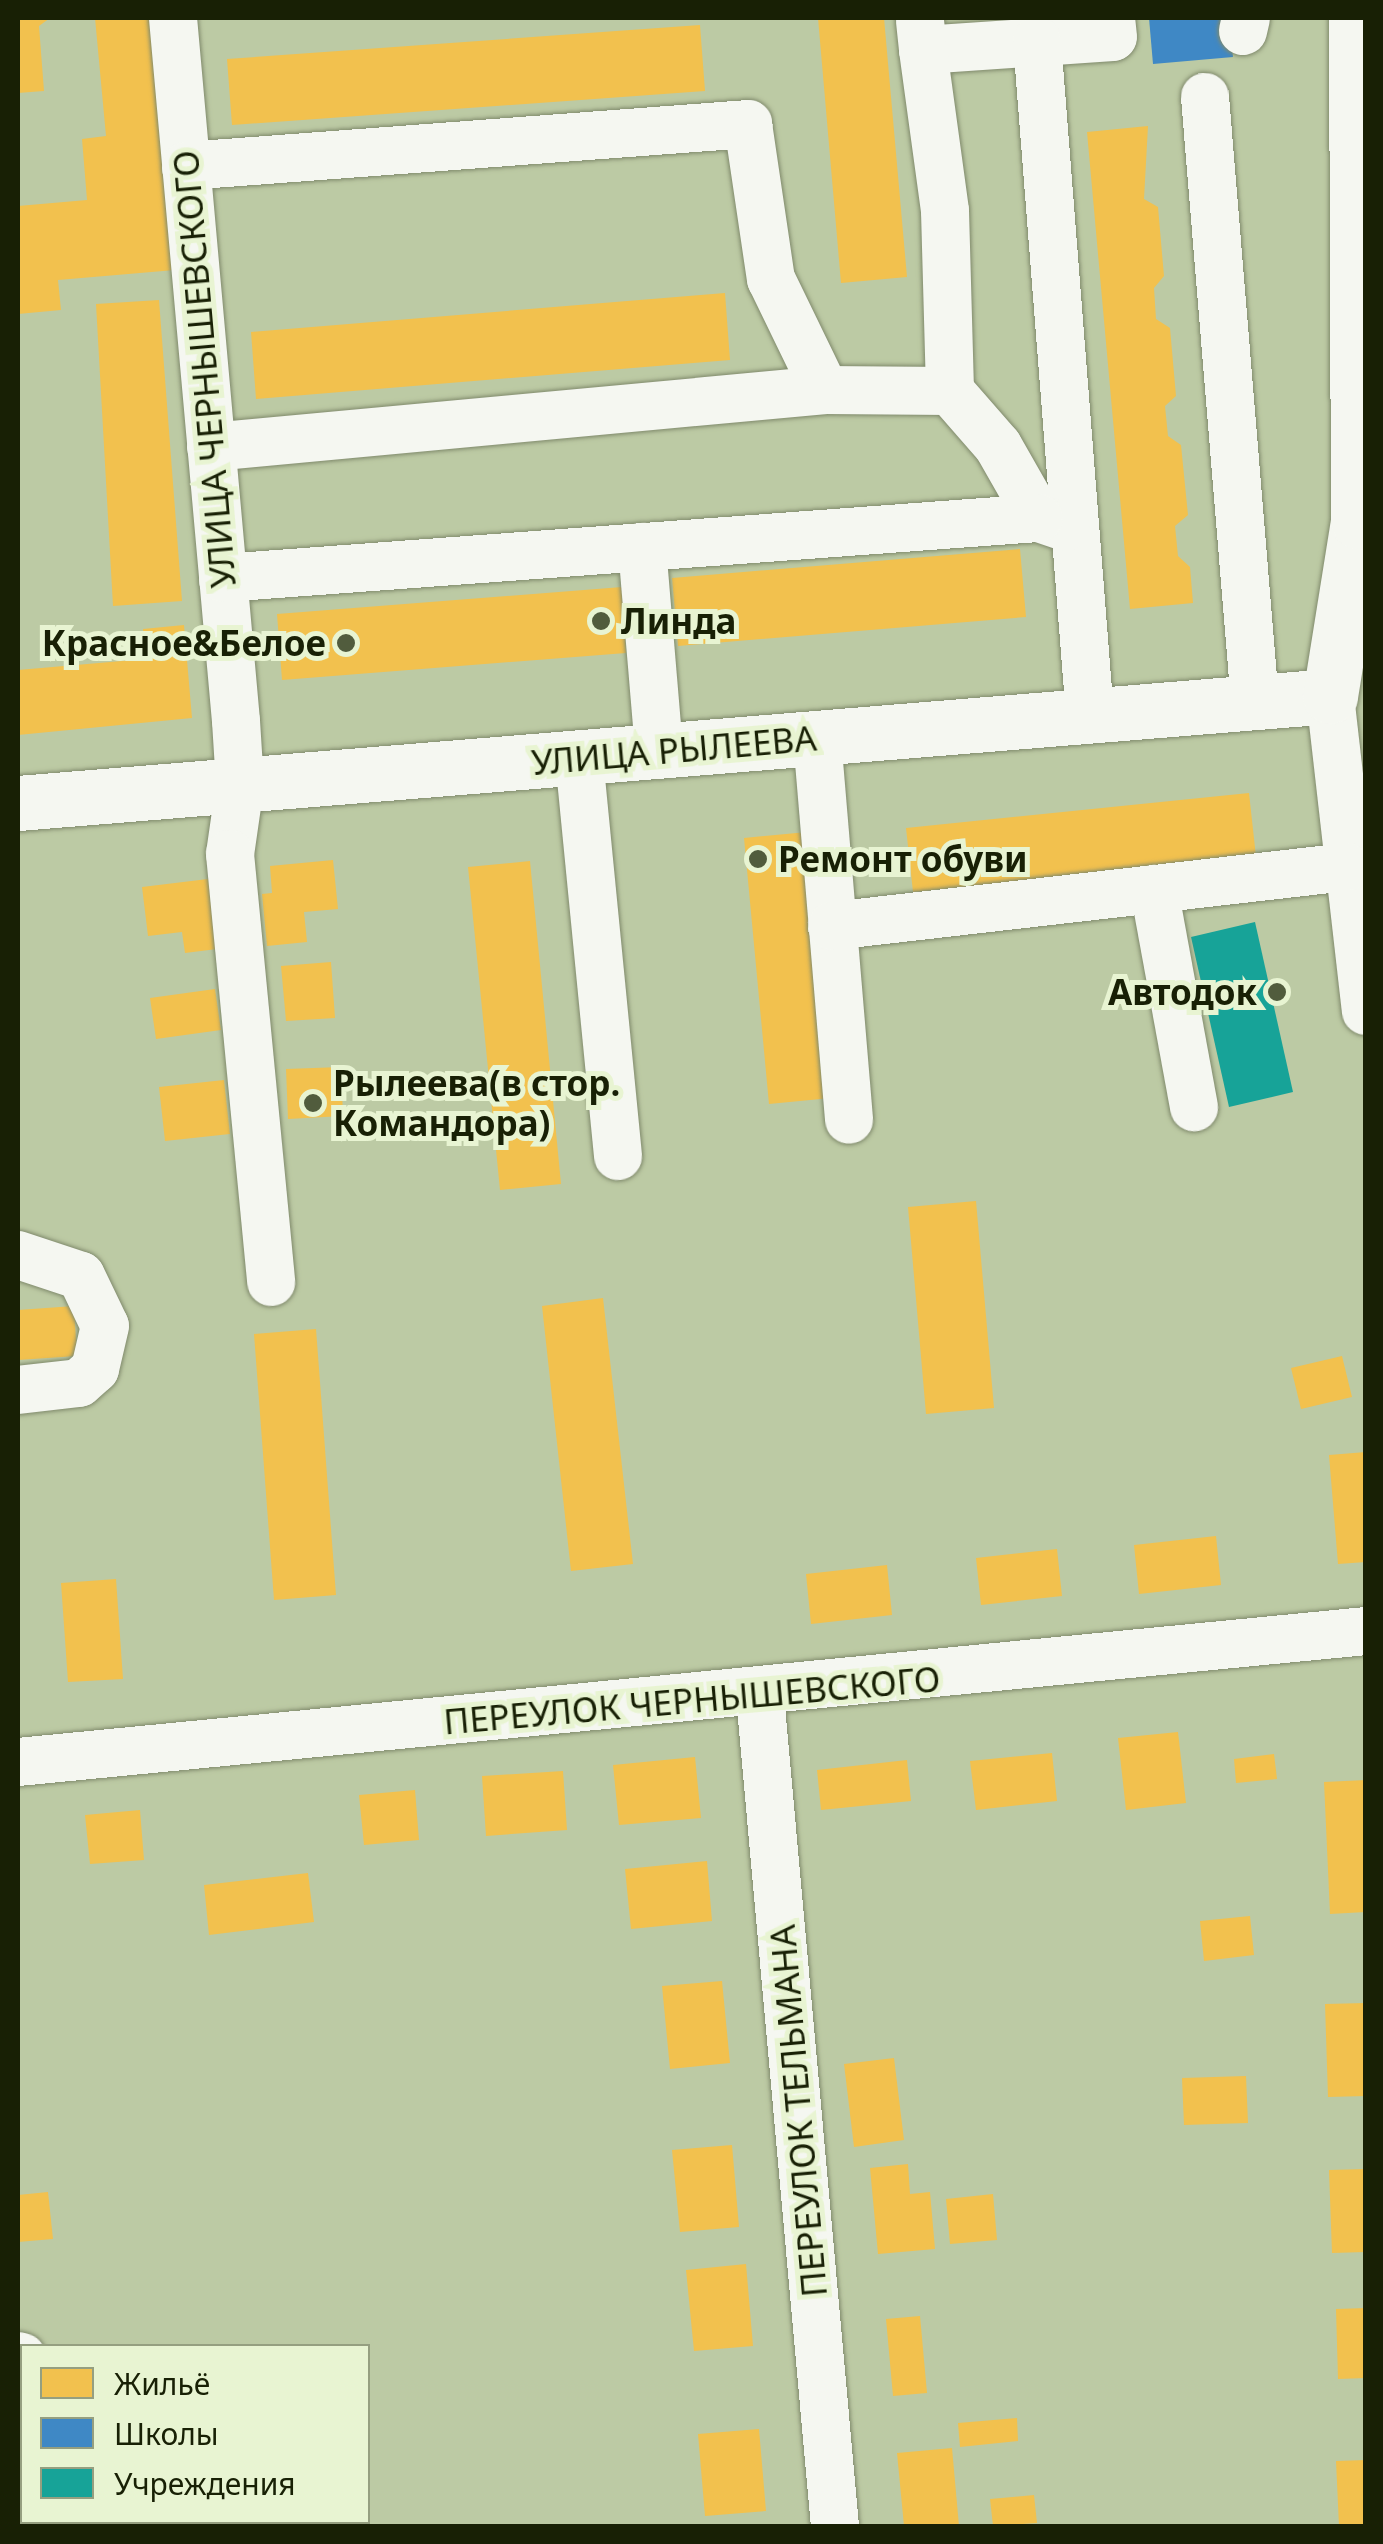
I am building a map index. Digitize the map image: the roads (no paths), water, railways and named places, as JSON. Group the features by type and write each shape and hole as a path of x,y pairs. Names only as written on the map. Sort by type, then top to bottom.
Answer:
{"main road":[{"path":"1330,696 1357,620 1356,18"},
{"name":"УЛИЦА РЫЛЕЕВА","path":"18,803 1330,696"}],"street":[{"name":"УЛИЦА ЧЕРНЫШЕВСКОГО","path":"172,18 236,721 240,785 230,854 271,1282"},
{"path":"1057,524 950,390 945,211 921,34 1038,41 1113,37 1111,18"},
{"path":"1038,41 1057,524 1090,716"},
{"path":"1204,98 1255,703"},
{"path":"186,166 748,124 770,279 825,390"},
{"path":"211,447 825,390 950,390"},
{"path":"224,578 642,547 1057,524"},
{"path":"642,547 659,751"},
{"path":"1330,696 1346,867 1364,990"},
{"path":"817,738 849,1120"},
{"path":"579,758 618,1156"},
{"path":"832,926 1346,867"},
{"path":"1154,889 1194,1107"},
{"path":"18,1255 82,1276 105,1326 95,1368 79,1383 18,1390"},
{"name":"ПЕРЕУЛОК ЧЕРНЫШЕВСКОГО","path":"18,1762 760,1696 1366,1631"},
{"name":"ПЕРЕУЛОК ТЕЛЬМАНА","path":"760,1696 836,2526"}],"place":[{"name":"Линда","path":"601,621"},
{"name":"Красное&Белое","path":"346,643"},
{"name":"Ремонт обуви","path":"758,859"},
{"name":"Автодок","path":"1277,992"},
{"name":"Рылеева(в стор. Командора)","path":"313,1103"}]}
